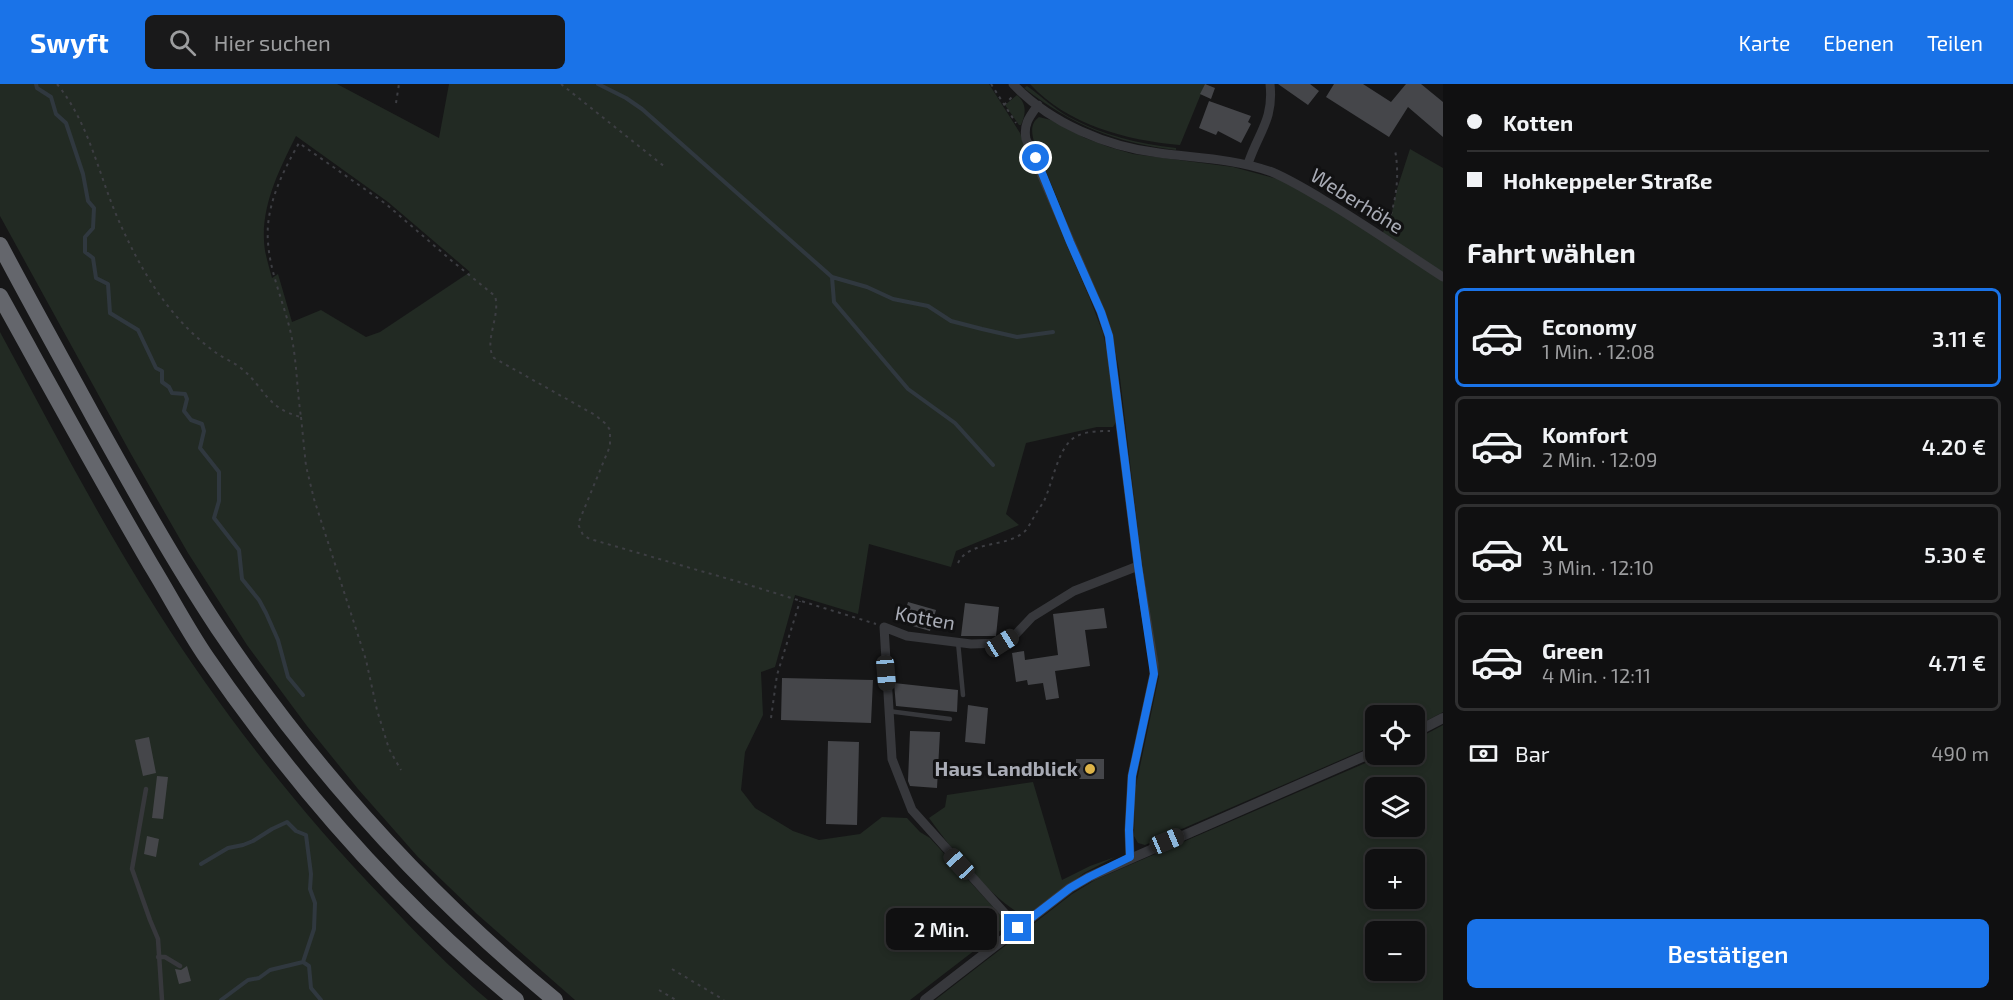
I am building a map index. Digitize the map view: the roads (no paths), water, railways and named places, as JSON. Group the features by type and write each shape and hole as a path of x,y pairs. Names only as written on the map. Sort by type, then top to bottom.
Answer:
{"highway":[{"path":"0,245 160,534 190,585 249,673 326,773 370,824 416,873 480,935 555,1000"},
{"path":"0,296 126,522 206,657 252,720 323,808 398,892 516,1000"}],"street":[{"name":"Weberhöhe","path":"1013,84 1063,122 1111,143 1158,153 1248,164 1296,184 1443,277"},
{"path":"1248,164 1268,120 1271,101 1270,84"},
{"path":"1038,105 1031,114 1024,131 1101,312 1109,336 1154,674 1132,776 1129,819 1130,857"},
{"name":"Kotten","path":"1018,928 912,810 892,759 884,627 908,636 990,645 1002,643 1016,634 1032,617 1074,591 1138,566"},
{"path":"1425,727 1443,718"},
{"path":"925,1000 1079,882 1130,857 1365,756"}],"lane":[{"path":"958,642 963,695"},
{"path":"888,711 950,719"},
{"path":"146,789 132,869 158,939 162,1000"},
{"path":"158,957 165,957 180,966"}],"waterway":[{"path":"36,84 37,88 51,97 56,114 66,123 83,174 88,201 94,208 93,228 85,237 85,252 93,258 96,278 108,284 110,313 138,330 156,368 162,371 162,382 169,387 172,393 185,394 187,399 184,411 191,420 202,424 204,431 200,448 219,472 219,501 214,518 239,550 242,579 266,613 278,640 288,677 303,695"},
{"path":"598,84 642,109 832,277 834,302 908,389 955,423 993,465"},
{"path":"832,277 867,287 893,299 928,306 951,321 982,329 1017,337 1053,332"},
{"path":"201,864 228,848 253,841 287,822 296,831 306,835 311,874 310,889 315,903 314,929 303,962 309,966 311,988 321,1000"},
{"path":"221,1000 248,980 259,978 270,970 303,962"}],"place":[{"name":"Haus Landblick","path":"1090,769"}]}
